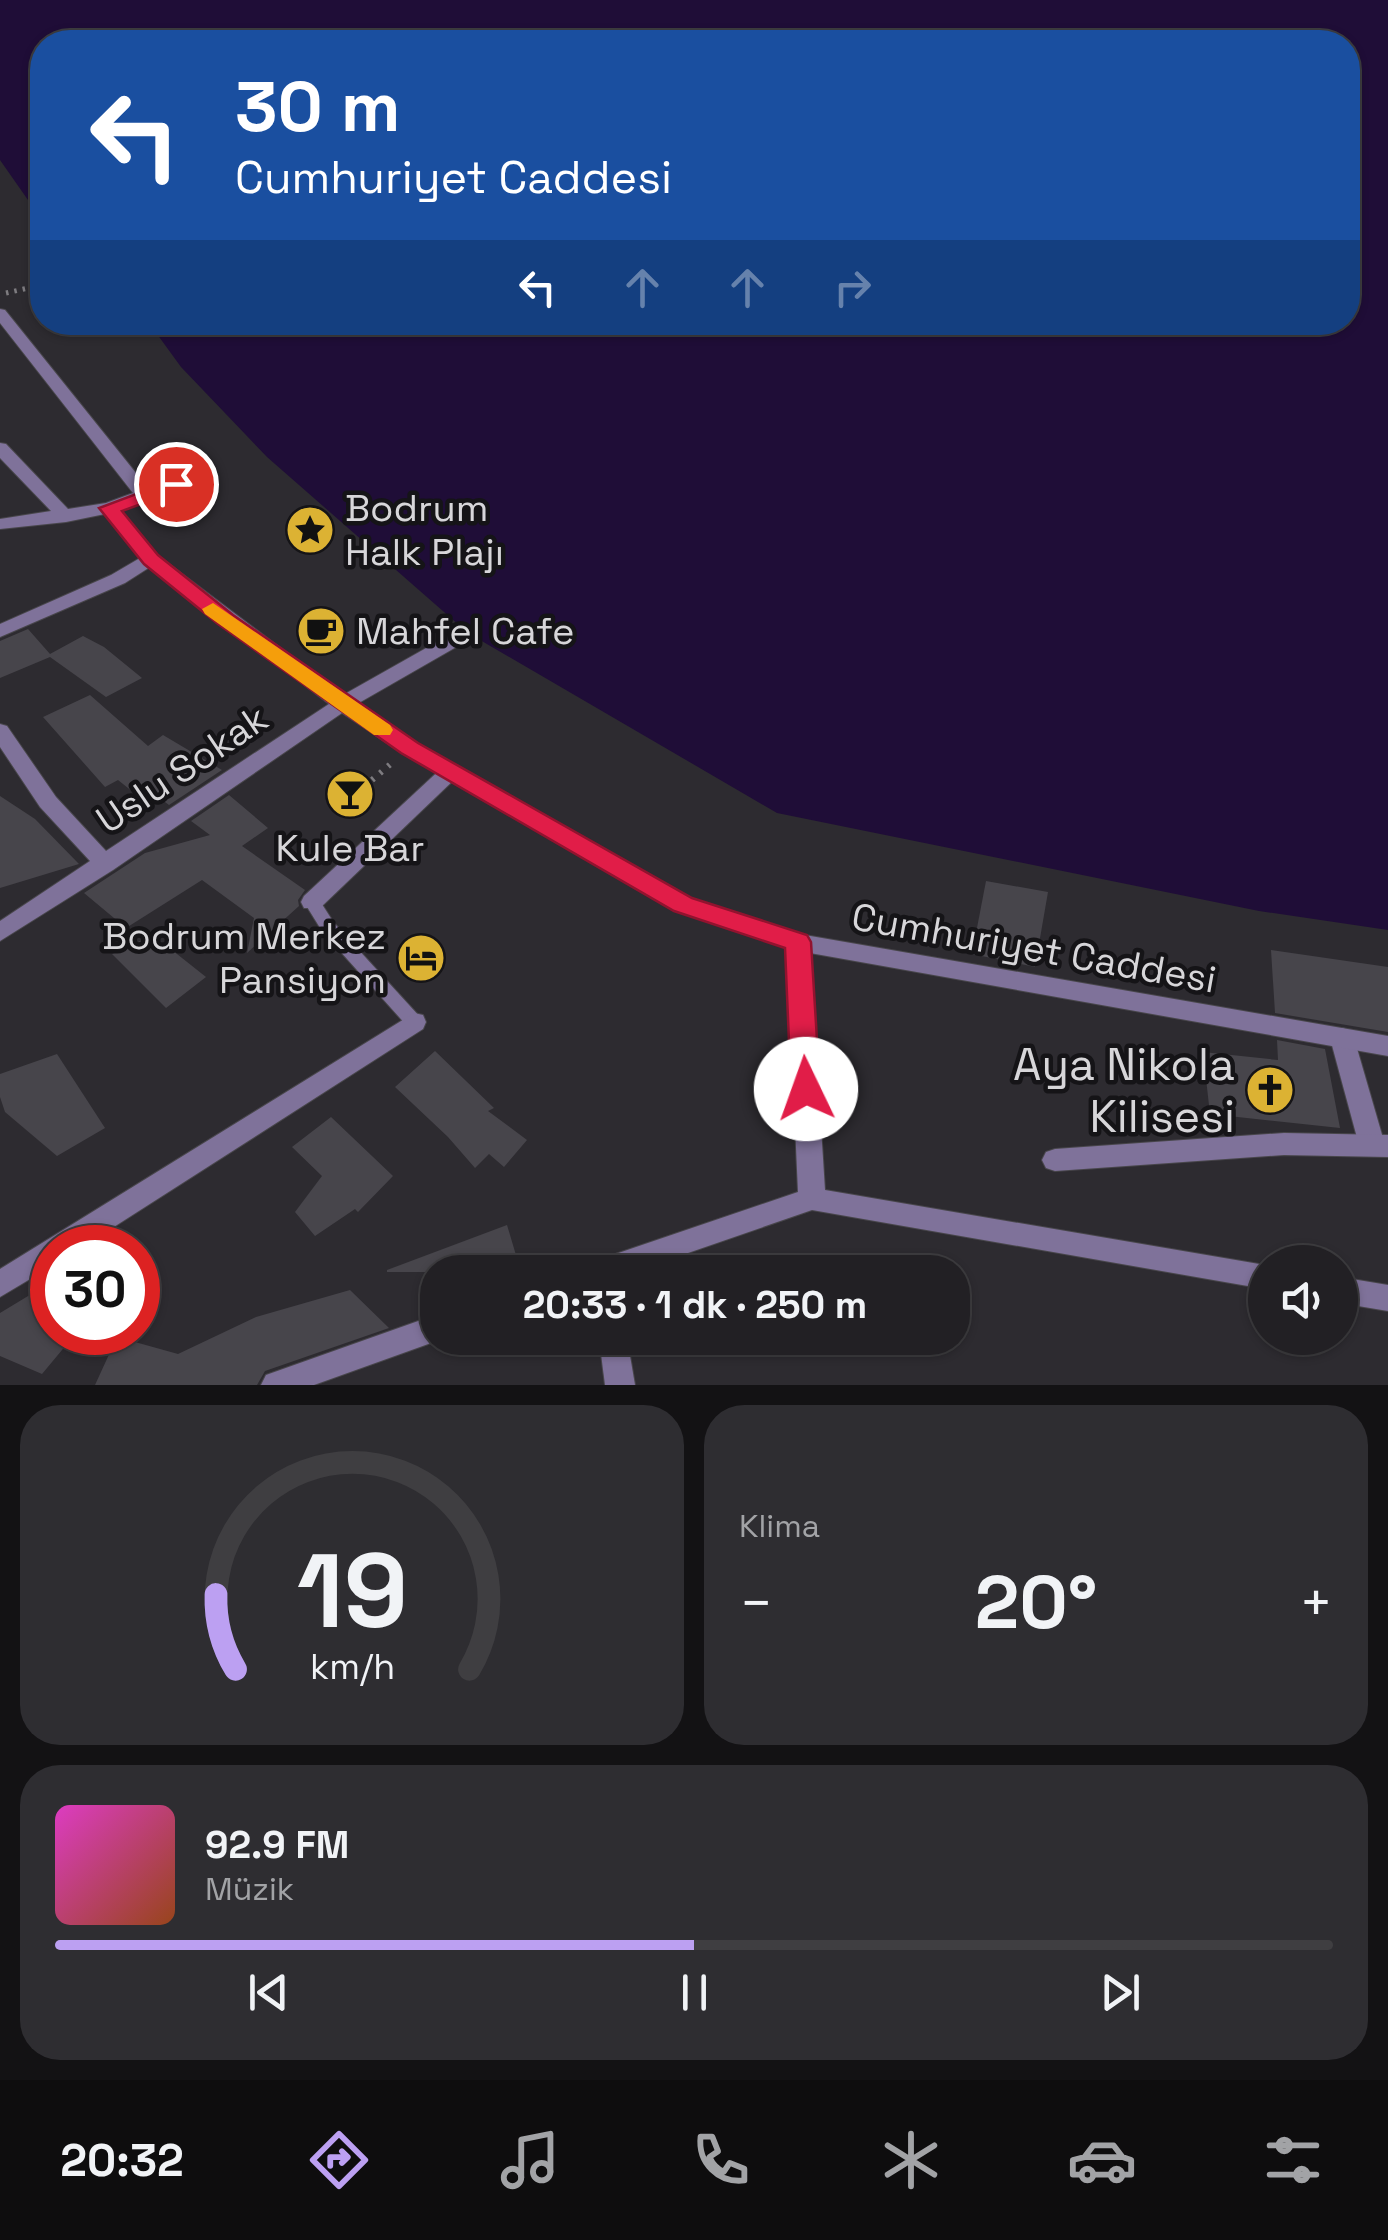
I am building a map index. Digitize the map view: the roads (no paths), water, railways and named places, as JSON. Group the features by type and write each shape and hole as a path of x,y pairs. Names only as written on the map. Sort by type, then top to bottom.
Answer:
{"street":[{"path":"0,313 144,495"},
{"path":"0,448 66,516"},
{"path":"0,524 109,508 207,474"},
{"name":"Cumhuriyet Caddesi","path":"109,508 151,559 342,704 409,748 683,904 798,942 1388,1046"},
{"path":"0,631 118,579 151,559"},
{"name":"Uslu Sokak","path":"6,920 104,864 342,704 458,638"},
{"path":"0,731 48,802 104,864"},
{"path":"312,902 452,770"},
{"path":"798,942 812,1199"},
{"path":"93,1225 414,1022"},
{"path":"1055,1160 1284,1144 1380,1146 1342,1038"},
{"path":"648,1255 812,1199 1248,1274"},
{"path":"0,1284 30,1265"},
{"path":"1358,1293 1388,1298"},
{"path":"276,1385 420,1334"},
{"path":"616,1355 620,1385"}],"lane":[{"path":"312,902 328,927 414,1022"}],"place":[{"name":"Bodrum Halk Plajı","path":"310,530"},
{"name":"Mahfel Cafe","path":"321,631"},
{"name":"Kule Bar","path":"350,794"},
{"name":"Bodrum Merkez Pansiyon","path":"421,958"},
{"name":"Aya Nikola Kilisesi","path":"1270,1090"}]}
